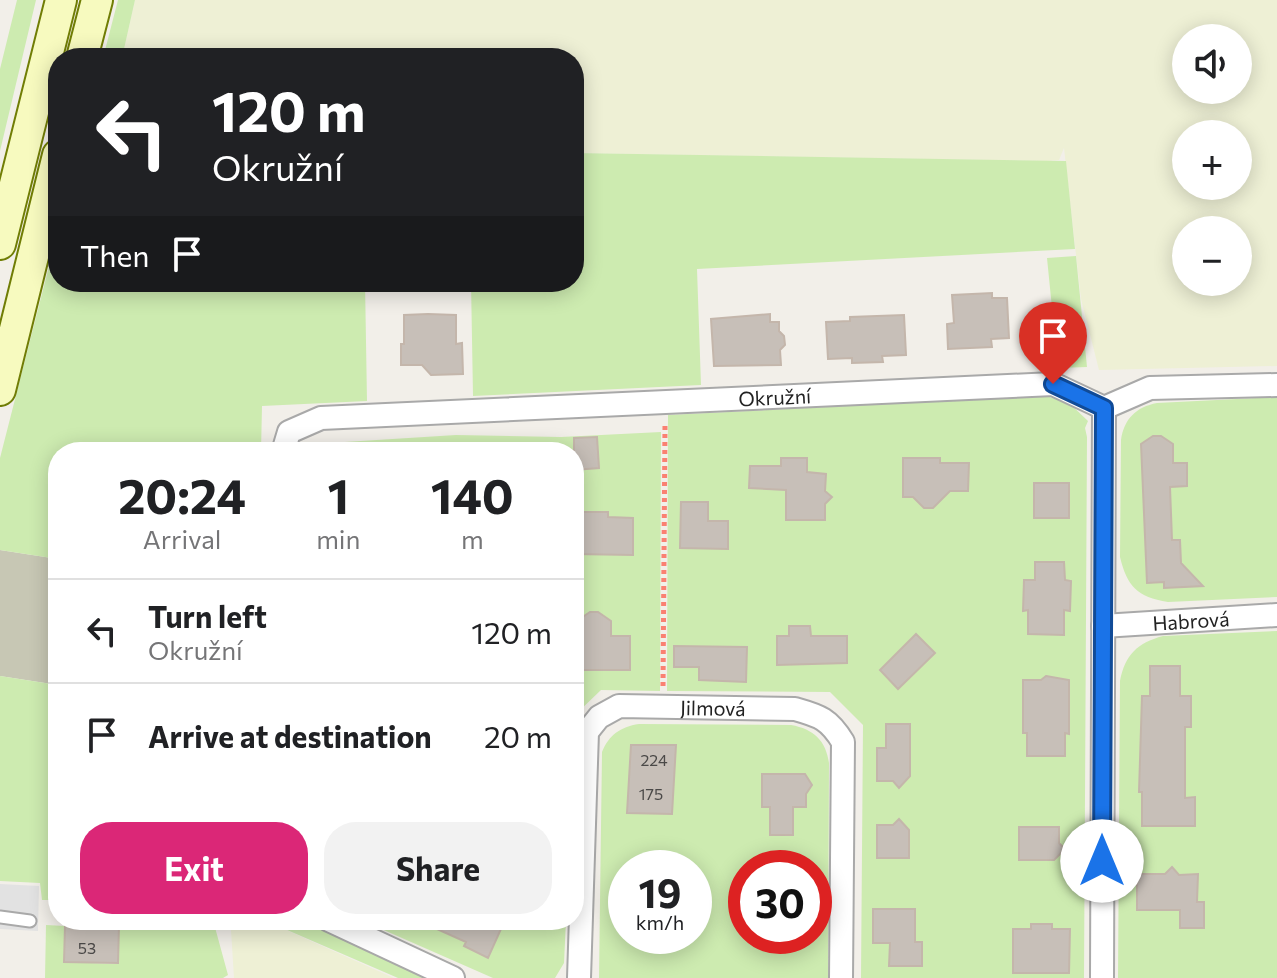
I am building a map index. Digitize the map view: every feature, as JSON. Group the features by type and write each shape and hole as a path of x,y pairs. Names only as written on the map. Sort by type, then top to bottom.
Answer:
{"main road":[{"path":"49,48 61,0"},
{"path":"85,48 97,0"},
{"path":"0,244 48,52"},
{"path":"0,390 48,196"}],"street":[{"name":"Okružní","path":"286,442 289,432 321,418 1053,384 1104,408"},
{"path":"1102,978 1104,408 1150,388 1277,385"},
{"name":"Habrová","path":"1103,626 1277,615"},
{"name":"Jilmová","path":"584,824 587,732 599,717 619,706 795,709 817,715 833,725 843,742 841,978"},
{"path":"350,930 453,978"},
{"name":"Jilmová","path":"579,978 581,930"}],"lane":[{"path":"0,917 30,921"}],"path":[{"path":"663,707 665,402"}],"shaded area":[{"path":"135,0 1277,0 1277,366 1099,370 1081,299 1064,148 1059,160 584,153 584,48 124,48"},
{"path":"0,550 48,557 48,683 0,676"},
{"path":"0,884 39,886 38,931 0,929"},
{"path":"231,930 286,930 394,978 234,978"}],"green space":[{"path":"17,0 36,0 0,151 0,69"},
{"path":"118,0 135,0 124,48 106,48"},
{"path":"584,153 1066,161 1075,249 697,269 701,385 473,396 471,292 584,292"},
{"path":"1076,256 1087,367 1058,368 1047,258"},
{"path":"48,270 48,292 365,292 367,401 262,406 261,442 48,442 48,557 0,550 0,458"},
{"path":"1045,396 1067,401 1088,421 1085,428 1084,978 861,978 863,725 830,692 667,691 668,415"},
{"path":"1277,397 1277,597 1168,602 1141,593 1130,583 1120,557 1121,440 1128,420 1137,411 1157,403"},
{"path":"661,432 660,691 601,690 584,706 584,442 345,442 456,435 561,437"},
{"path":"1277,631 1277,978 1118,978 1120,681 1125,664 1139,646 1163,636"},
{"path":"0,676 48,683 48,900 42,900 40,883 0,881"},
{"path":"639,724 791,725 818,737 829,763 829,850 728,850 728,954 828,954 828,978 599,978 602,752 612,736"},
{"path":"46,925 48,930 65,930 64,962 117,964 119,930 216,930 228,975 223,978 45,978"},
{"path":"287,930 335,930 441,978 398,978"},
{"path":"384,930 566,930 564,963 555,978 493,978"}],"building":[{"path":"992,293 992,298 1007,298 1009,338 991,339 992,347 948,349 947,324 954,323 952,295"},
{"path":"770,314 770,322 779,322 779,331 784,336 785,345 780,350 781,365 714,366 711,319"},
{"path":"404,315 456,315 456,344 462,343 463,374 431,375 422,365 401,365"},
{"path":"904,315 906,355 882,356 883,362 852,363 852,358 828,359 826,322 850,321 850,317"},
{"path":"1153,436 1161,436 1173,444 1173,463 1187,463 1187,486 1170,487 1172,540 1180,540 1181,563 1203,586 1164,588 1164,582 1147,583 1141,444"},
{"path":"597,437 599,468 584,469 584,442 574,442 574,438"},
{"path":"781,458 807,458 807,472 826,474 825,491 832,497 825,504 825,520 786,520 786,490 749,488 750,466 781,466"},
{"path":"903,458 940,458 940,463 969,463 968,491 950,491 933,508 924,508 913,497 903,497"},
{"path":"1034,483 1069,483 1069,518 1034,518"},
{"path":"681,502 708,502 708,521 728,521 728,549 680,548"},
{"path":"584,512 608,512 608,517 633,518 633,555 584,554"},
{"path":"1035,562 1064,562 1065,580 1071,581 1070,611 1064,610 1064,635 1028,634 1028,610 1023,611 1024,580 1035,580"},
{"path":"598,612 611,621 611,636 630,636 630,670 584,670 584,616"},
{"path":"789,626 810,626 811,636 847,636 847,663 777,665 777,636 789,636"},
{"path":"916,634 935,653 898,689 880,670"},
{"path":"674,646 747,647 746,682 699,680 699,667 674,667"},
{"path":"1150,666 1180,666 1180,696 1191,696 1191,727 1185,727 1185,798 1195,797 1195,826 1142,826 1142,792 1139,792 1142,696 1150,696"},
{"path":"1046,676 1069,680 1069,734 1065,733 1065,756 1027,756 1027,733 1023,733 1023,680 1041,680"},
{"path":"886,724 910,724 910,776 899,788 893,781 877,781 877,748 886,748"},
{"path":"631,745 676,745 672,814 627,813"},
{"path":"762,774 805,774 812,785 806,794 806,807 793,807 793,835 770,835 770,807 762,807"},
{"path":"899,819 909,830 909,858 877,858 877,825 893,825"},
{"path":"1019,827 1059,827 1059,843 1065,849 1054,860 1019,860"},
{"path":"1172,867 1179,875 1198,874 1197,902 1204,902 1204,928 1180,928 1180,910 1137,910 1137,874 1165,874"},
{"path":"873,909 915,909 915,942 922,942 922,966 889,966 890,943 873,943"},
{"path":"1031,924 1052,924 1052,929 1070,929 1069,973 1013,973 1013,929 1031,929"},
{"path":"65,930 119,930 118,963 64,962"},
{"path":"439,930 501,930 488,958 464,946 466,942"}],"route":[{"path":"1053,384 1104,408 1102,861"}]}
